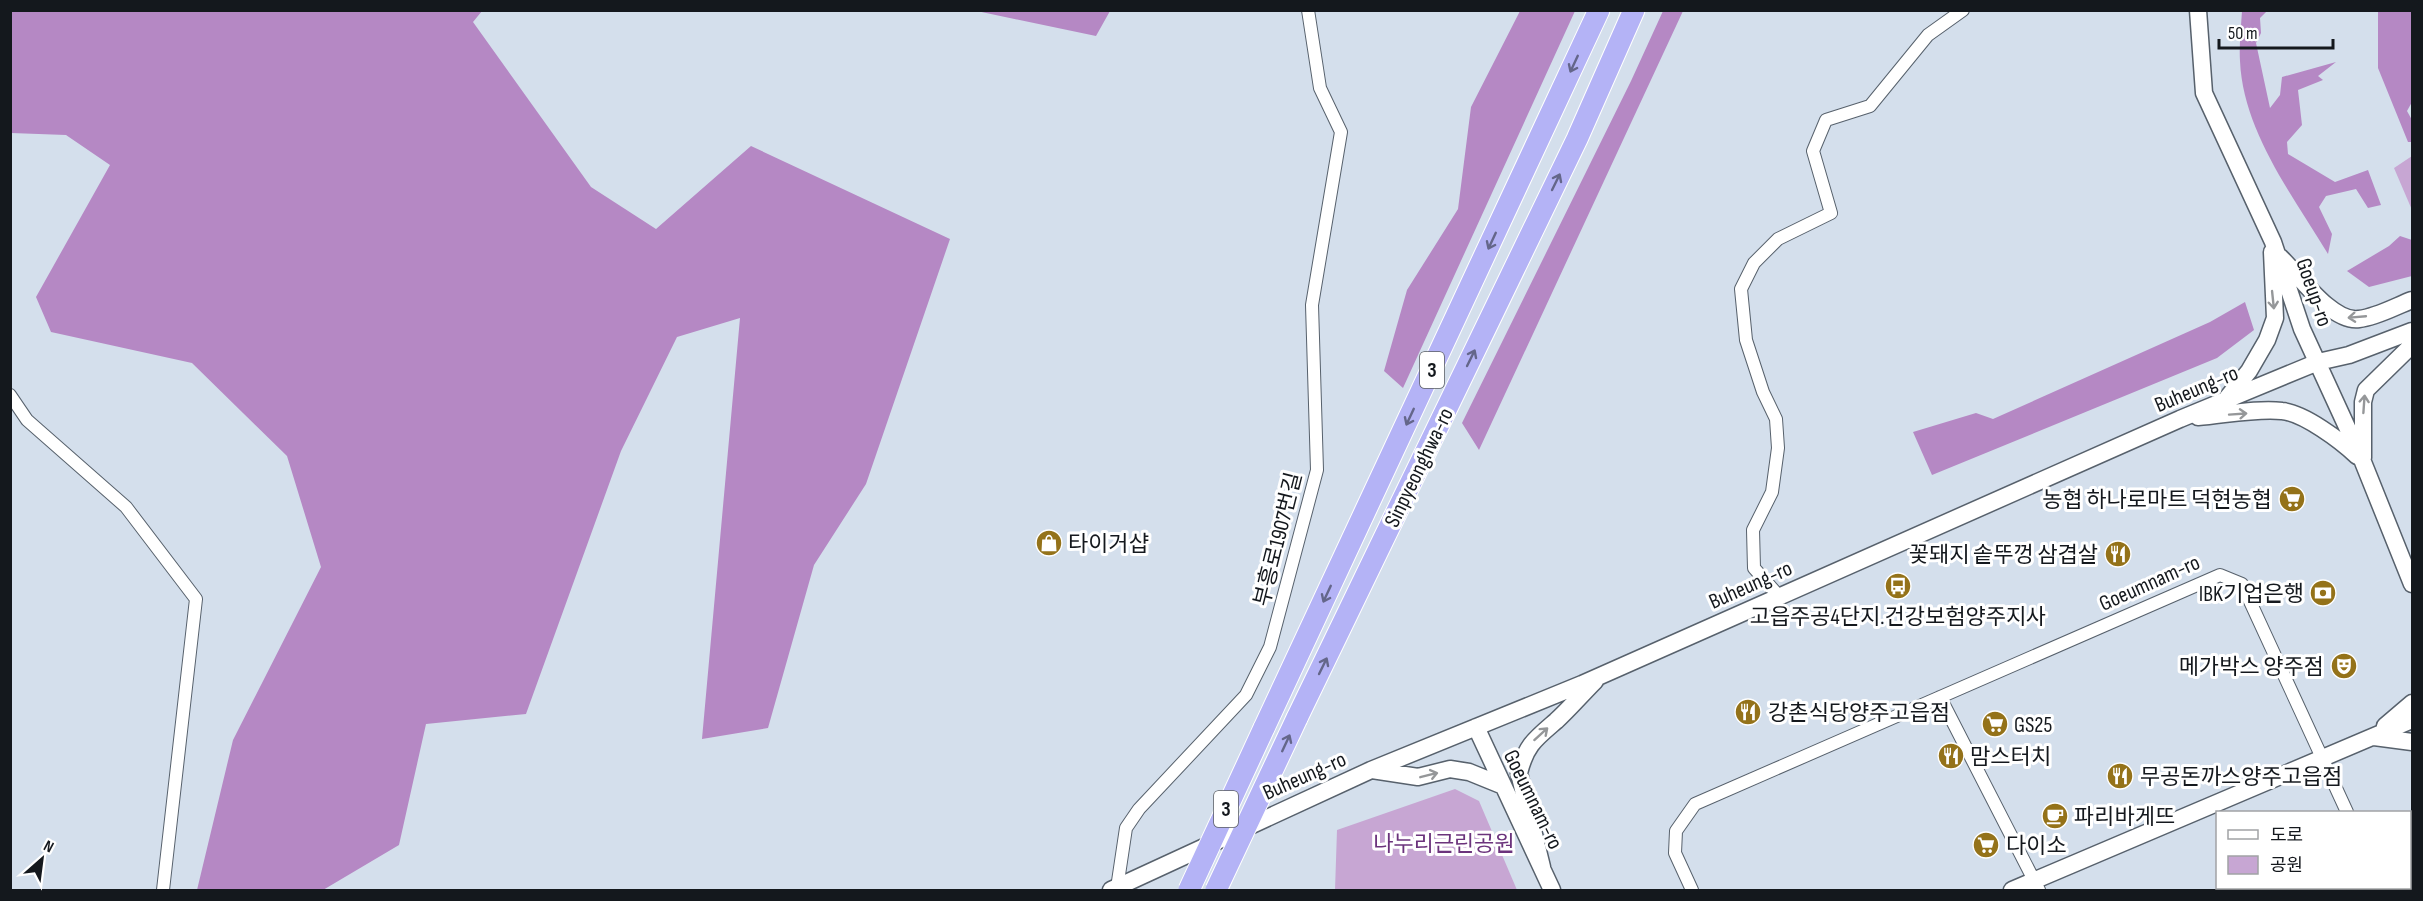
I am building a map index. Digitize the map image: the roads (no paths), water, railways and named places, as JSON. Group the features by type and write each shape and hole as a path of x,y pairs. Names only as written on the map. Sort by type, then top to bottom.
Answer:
{"highway":[{"name":"Sinpyeonghwa-ro","path":"1189,891 1599,10"},
{"name":"Sinpyeonghwa-ro","path":"1216,891 1297,718 1577,139 1634,10"}],"main road":[{"name":"Goeup-ro","path":"2198,10 2204,93 2275,248 2302,330 2363,462 2412,584"},
{"path":"2275,248 2324,306 2347,318 2359,320 2412,300"},
{"path":"2224,401 2249,370 2267,340 2275,318 2272,287 2275,248"},
{"name":"Buheung-ro","path":"1114,889 1371,770 1600,675 2180,419 2318,362 2349,355 2412,331"},
{"path":"2363,462 2363,402 2366,390 2412,345"},
{"path":"2180,419 2282,411 2301,417 2343,443 2363,462"},
{"path":"2405,566 2412,595"},
{"path":"1542,867 1519,773 1522,761 1536,736 1555,722 1600,675"},
{"path":"2373,736 2412,703"},
{"path":"2012,891 2036,886 2412,720"},
{"name":"Goeumnam-ro","path":"1476,727 1552,891"},
{"path":"2373,736 2412,742"},
{"path":"1371,770 1418,777 1450,769 1469,772 1501,785"}],"street":[{"name":"부흥로1907번길","path":"1114,889 1126,828 1139,809 1246,695 1270,647 1317,470 1312,305 1341,132 1320,88 1308,10"},
{"path":"1779,596 1754,568 1753,530 1772,492 1778,448 1776,419 1763,392 1746,340 1741,289 1754,263 1778,239 1831,213 1813,151 1826,120 1870,106 1928,35 1964,10"},
{"path":"10,395 27,420 126,507 196,599 163,891"},
{"name":"Goeumnam-ro","path":"1692,891 1675,853 1676,831 1695,804 2220,575 2242,584 2346,811"},
{"path":"1940,697 2036,886"}],"place":[{"name":"농협 하나로마트 덕현농협","path":"2292,499"},
{"name":"타이거샵","path":"1049,543"},
{"name":"꽃돼지 솥뚜껑 삼겹살","path":"2118,554"},
{"name":"고읍주공4단지.건강보험양주지사","path":"1898,586"},
{"name":"IBK기업은행","path":"2323,593"},
{"name":"메가박스 양주점","path":"2344,666"},
{"name":"강촌식당양주고읍점","path":"1748,712"},
{"name":"GS25","path":"1995,724"},
{"name":"맘스터치","path":"1951,756"},
{"name":"무공돈까스양주고읍점","path":"2120,776"},
{"name":"파리바게뜨","path":"2055,816"},
{"name":"다이소","path":"1986,845"}],"park label":[{"name":"나누리근린공원","path":"1444,843"}]}
